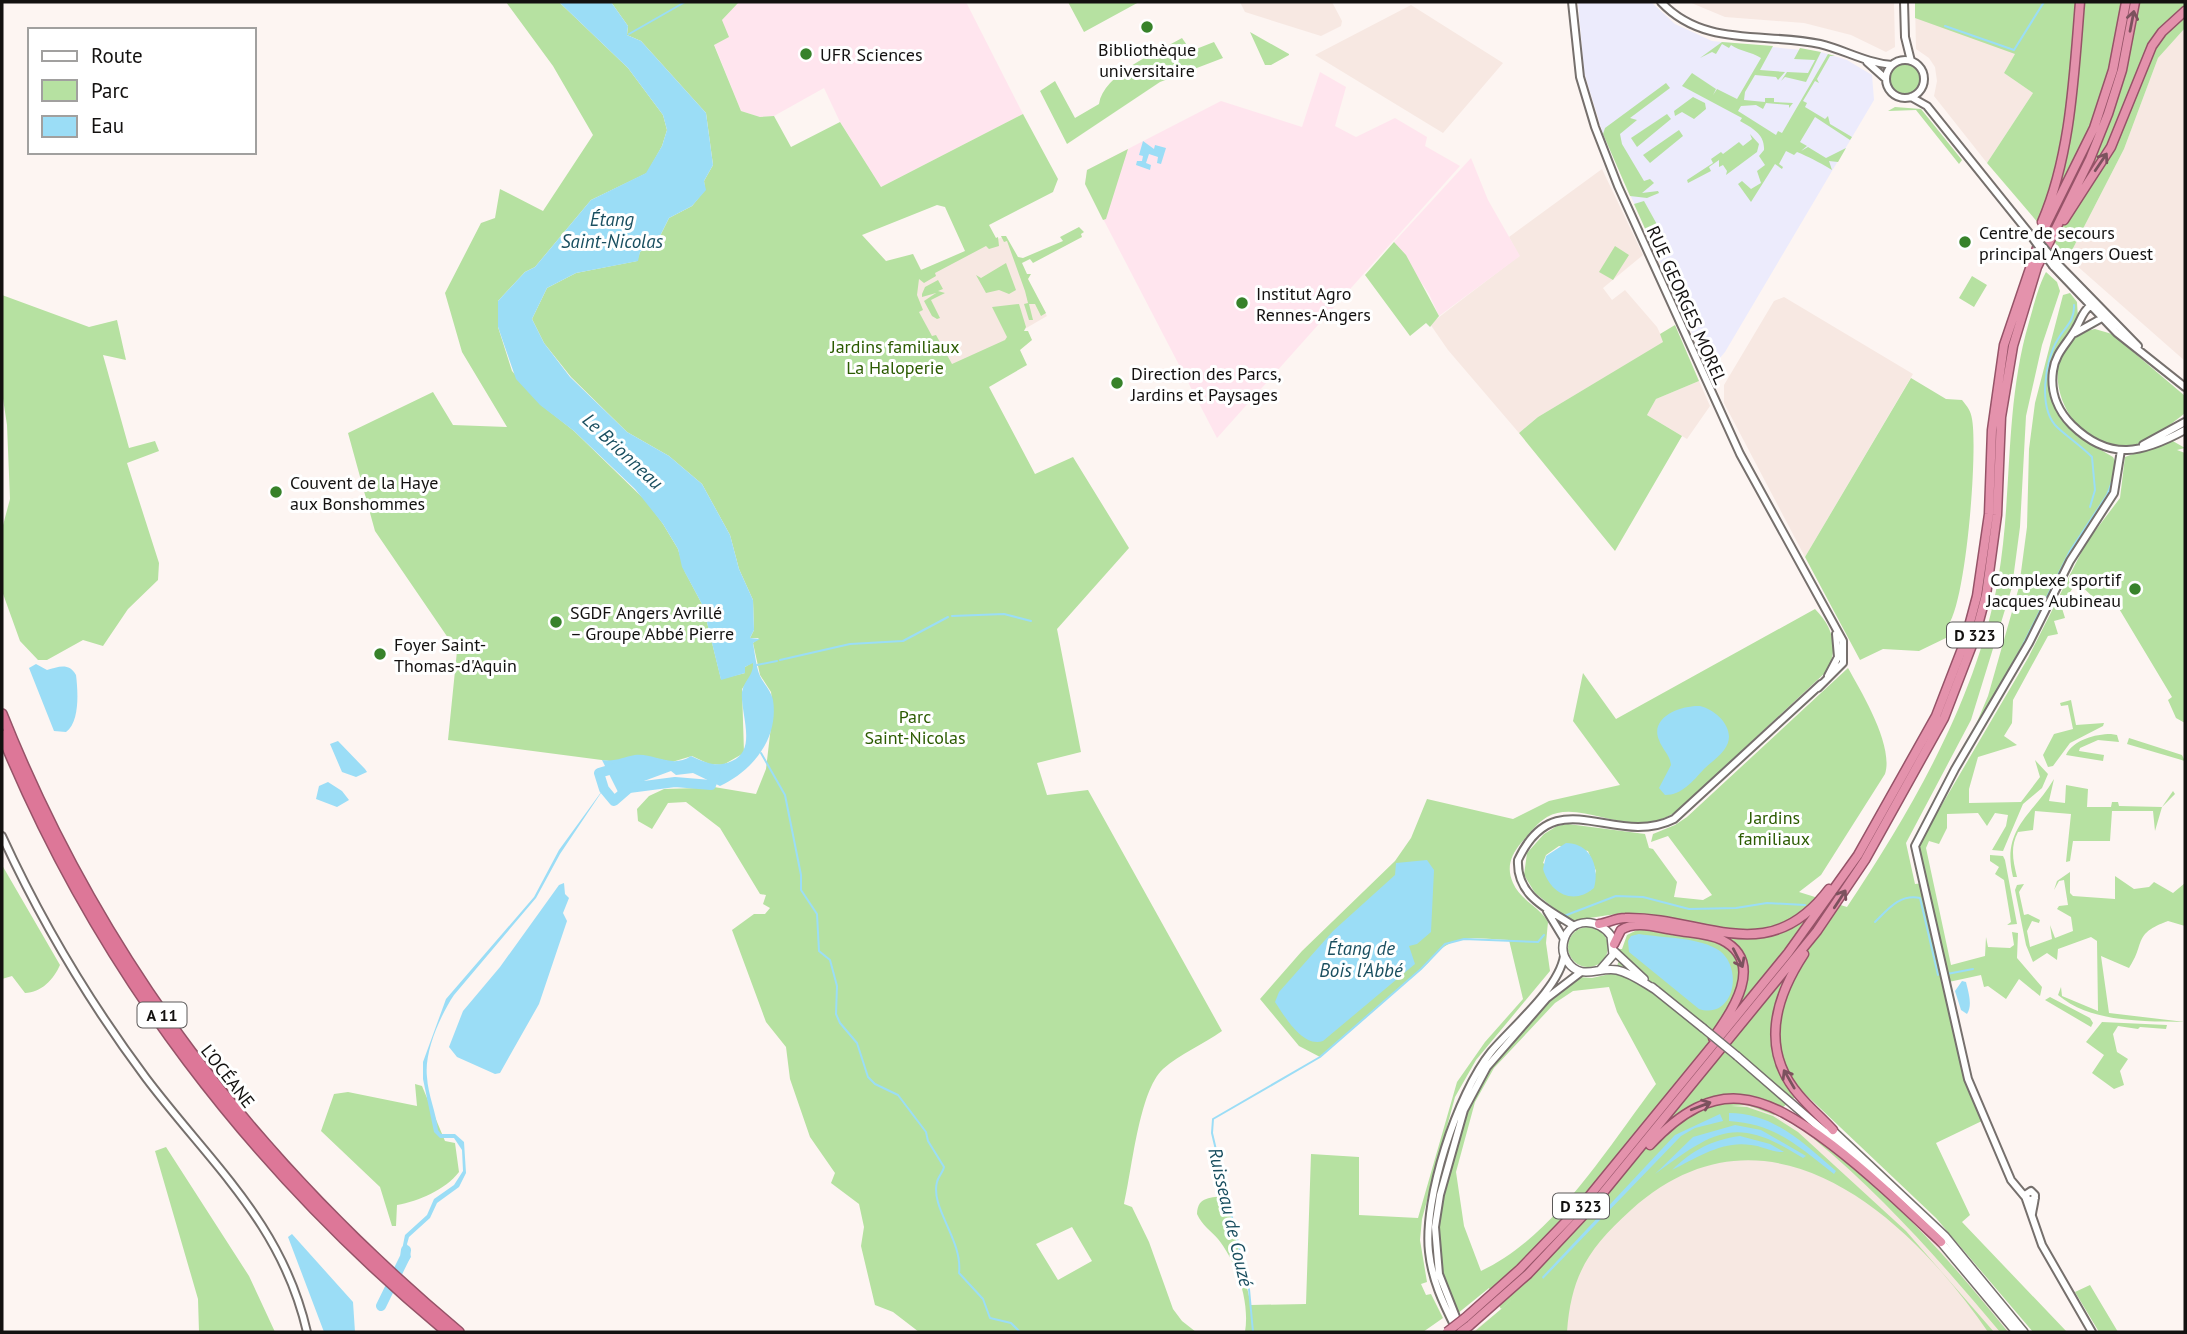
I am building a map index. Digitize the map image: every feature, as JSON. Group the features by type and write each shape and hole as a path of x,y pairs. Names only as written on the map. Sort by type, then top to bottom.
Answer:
{"highway":[{"path":"2080,2 2062,159 2057,187 2042,223 2045,236 2057,232 2111,147 2152,46 2162,32 2185,11"},
{"name":"D 323","path":"1463,1328 1568,1220 1788,953 1848,870 1936,716 1965,641 1985,549 1992,430 2004,345 2045,236 2094,128 2113,70 2126,2"},
{"name":"D 323","path":"1447,1332 1463,1328 1547,1255 1613,1182 1817,931 1865,860 1944,718 1964,670 1986,595 1993,547 2001,417 2013,346 2045,236 2090,159 2108,114 2122,69 2135,2"},
{"name":"L’OCÉANE","path":"2,714 35,793 74,870 158,1009 214,1085 271,1153 386,1275"},
{"name":"L’OCÉANE","path":"2,735 42,825 82,901 168,1036 267,1161 386,1275 459,1332"},
{"path":"1599,924 1626,918 1740,936 1767,933 1805,915 1848,870"},
{"path":"1614,947 1621,930 1634,925 1714,937 1736,951 1744,973 1740,996 1684,1081"},
{"path":"1817,931 1784,987 1777,1006 1775,1034 1779,1060 1790,1083 1833,1130"},
{"path":"1613,1182 1684,1113 1720,1100 1749,1100 1777,1108 1814,1132 1863,1169 1941,1242"},
{"name":"L’OCÉANE","path":"400,1286 447,1332"}],"main road":[{"path":"1656,990 1622,971 1581,972 1571,966 1564,956 1564,939 1574,926 1587,922 1599,924 1608,932 1614,947 1656,990 1787,1097 1878,1178 1941,1242 2016,1332"},
{"path":"1600,970 1611,959 1614,947"},
{"path":"1787,1097 1833,1130 1945,1236 2024,1332"}],"street":[{"name":"RUE GEORGES MOREL","path":"1546,909 1525,891 1517,874 1522,851 1546,825 1555,820 1573,818 1639,829 1658,827 1674,819 1818,688 1841,659 1837,636 1822,604 1723,418 1607,161 1578,70 1572,2"},
{"path":"1661,2 1683,20 1719,34 1817,44 1863,59 1895,63 1911,61"},
{"path":"1904,2 1905,37 1911,61 1923,72 1921,88 1927,106 2090,306 2185,387"},
{"path":"1886,79 1905,37"},
{"path":"1863,59 1886,79 1892,93 1911,97 1927,106"},
{"path":"1911,97 1921,88"},
{"path":"2054,264 2149,358"},
{"path":"2090,306 2058,354 2053,371 2058,407 2091,442 2121,450 2152,446 2185,430"},
{"path":"2070,336 2102,318"},
{"path":"2132,450 2185,422"},
{"path":"2092,1332 2045,1250 2027,1196 2017,1188 1984,1120 1965,1070 1915,846 1936,803 2029,643 2077,548 2113,496 2121,450"},
{"path":"2,836 41,914 107,1023 147,1079 264,1227 294,1285 307,1332"},
{"path":"1546,909 1574,926"},
{"path":"1546,909 1564,939"},
{"path":"1463,1328 1440,1295 1431,1265 1428,1231 1437,1184 1468,1087 1493,1050 1554,981 1564,956"},
{"path":"1463,1328 1439,1273 1435,1227 1440,1195 1464,1111 1487,1067 1548,998 1581,972"},
{"path":"2027,1196 2034,1193 2032,1215"}],"shaded area":[{"path":"739,2 966,2 1023,114 881,187 840,122 824,88 774,116 760,117 741,111 714,44 728,37 722,20"},
{"path":"1240,2 1332,2 1342,21 1341,26 1321,36 1245,12"},
{"path":"1578,2 1651,2 1675,24 1712,41 1821,52 1847,60 1872,75 1874,100 1725,352 1709,371 1603,134 1584,72"},
{"path":"1689,2 1894,2 1895,47 1886,52 1851,35 1804,23 1725,17"},
{"path":"1915,2 2047,2 2004,73 2033,93 1987,163 1934,96 1937,81 1935,67 1929,58 1916,49"},
{"path":"1411,5 1503,63 1443,133 1315,55"},
{"path":"2185,28 2185,361 2068,258 2124,149 2158,58"},
{"name":"Institut Agro Rennes-Angers","path":"1320,72 1346,87 1335,126 1356,137 1395,118 1427,137 1425,146 1460,166 1217,438 1085,184 1087,170 1221,101 1302,127"},
{"path":"1471,158 1488,200 1520,256 1439,316 1429,294 1394,242"},
{"path":"1602,169 1643,255 1603,288 1612,300 1625,290 1657,327 1664,342 1538,417 1519,433 1448,350 1430,324 1519,256 1509,237"},
{"path":"1005,236 1047,316 950,372 893,262 913,254 921,270"},
{"path":"1784,297 1913,374 1805,557 1724,403 1724,385 1774,301"},
{"path":"1699,381 1710,406 1687,439 1647,415 1656,399"},
{"path":"1747,1105 1774,1115 1816,1138 1860,1171 1920,1226 2010,1332 1472,1332 1511,1302 1669,1134 1704,1112 1723,1106"}],"green space":[{"path":"506,2 559,2 628,68 663,115 667,130 662,146 647,173 591,200 535,267 525,272 498,301 498,327 512,371 540,404 574,431 647,502 663,524 678,549 685,572 703,606 721,679 745,673 745,667 753,662 754,672 742,689 744,753 723,765 709,764 692,756 672,762 640,755 617,762 448,740 457,651 375,531 348,433 433,392 453,425 507,427 462,352 445,293 481,223 495,218 500,189 543,211 593,135 553,66"},
{"name":"Parc Saint-Nicolas","path":"611,2 739,2 722,20 729,37 714,45 741,111 760,117 774,116 791,147 840,122 881,187 1023,114 1058,179 1053,192 989,225 996,238 998,237 999,246 989,249 986,246 935,273 936,276 924,283 919,279 917,295 923,310 919,312 952,364 1005,340 1007,337 992,307 1019,304 1026,327 1024,331 1028,331 1032,340 1020,350 1027,365 989,387 1035,474 1073,457 1129,548 1057,629 1081,752 1037,763 1047,795 1088,790 1222,1031 1163,1069 1155,1080 1142,1112 1124,1204 1132,1207 1149,1242 1173,1309 1182,1321 1196,1332 919,1332 893,1312 875,1305 861,1246 864,1227 859,1204 831,1183 835,1173 810,1137 790,1079 786,1047 766,1022 732,930 754,914 765,914 770,908 763,904 766,895 760,894 720,828 686,802 668,803 652,829 638,821 637,809 649,796 664,789 698,788 702,785 756,794 766,769 773,709 771,692 760,675 753,643 759,638 750,638 754,630 753,600 739,569 730,535 702,484 669,456 627,432 571,377 544,343 532,319 547,288 576,273 637,261 640,252 659,238 669,218 692,206 705,190 704,181 713,165 706,113 641,41 627,35 628,26","holes":["937,205 945,207 965,251 921,270 913,254 886,261 862,235","1072,1227 1092,1261 1058,1280 1036,1244"]},
{"path":"1068,2 1139,2 1084,32"},
{"path":"1915,2 2185,2 2185,28 2158,58 2124,149 2068,258 1987,163 2033,93 2004,73 2015,54 1915,18"},
{"path":"1250,32 1289,55 1271,65 1265,65"},
{"path":"1182,38 1191,51 1214,42 1223,58 1160,82 1067,144 1040,91 1055,81 1075,118 1099,104 1110,83 1120,74"},
{"path":"1722,42 1773,46 1760,70 1785,72 1778,80 1776,77 1755,75 1745,92 1744,100 1765,102 1765,98 1774,98 1774,102 1793,103 1789,108 1789,105 1766,103 1763,109 1756,105 1741,106 1738,111 1776,135 1778,131 1782,133 1828,54 1835,56 1830,56 1817,79 1819,83 1815,81 1803,101 1807,103 1805,107 1825,119 1828,116 1830,124 1852,137 1850,140 1815,117 1800,142 1807,146 1801,151 1808,147 1826,158 1846,148 1838,162 1829,161 1832,170 1797,152 1794,155 1786,151 1779,164 1782,169 1775,164 1751,202 1738,184 1742,181 1751,189 1761,183 1757,171 1765,165 1759,156 1764,150 1760,136 1740,121 1742,118 1682,86 1692,73 1716,89 1713,95 1717,89 1737,99 1761,58 1722,44 1716,54 1712,52 1700,58"},
{"path":"1800,48 1821,52 1806,82 1785,77 1781,81 1787,72 1808,73 1815,60 1794,59"},
{"path":"1905,63 1916,68 1921,79 1916,90 1905,95 1894,90 1889,79 1894,68"},
{"path":"1666,83 1670,88 1630,118 1637,120 1620,134 1622,144 1644,181 1650,179 1654,183 1642,193 1659,193 1647,198 1630,196 1603,134 1605,128"},
{"path":"1693,97 1705,103 1706,109 1694,119 1682,112 1675,116 1674,111"},
{"path":"1895,107 1921,109 1962,160 1959,164 1916,110 1888,111"},
{"path":"1667,114 1671,119 1637,147 1631,138"},
{"path":"1679,130 1683,136 1650,163 1643,155"},
{"path":"1750,134 1759,144 1757,152 1726,175 1727,171 1723,165 1719,167 1719,160 1709,167 1711,171 1688,183 1687,180 1713,163 1711,159 1721,152 1723,154 1739,142 1743,146 1752,139"},
{"path":"1128,149 1106,219 1103,220 1085,184 1087,170"},
{"path":"1644,201 1659,228 1647,233 1634,204"},
{"path":"1079,227 1084,232 1082,237 1033,263 1030,259 1022,263 1027,274 1031,274 1028,279 1046,313 1041,316 1035,304 1029,304 1033,320 1029,320 1024,304 1028,303 1025,291 1007,241 1004,242 1001,236 1006,236 1018,257 1023,258 1063,241 1060,237"},
{"path":"1394,242 1406,255 1439,316 1430,327 1426,323 1410,336 1365,275"},
{"path":"1615,246 1629,255 1613,280 1599,272"},
{"path":"1006,263 1016,290 1009,294 999,290 986,293 976,275 981,278"},
{"name":"Jardins familiaux","path":"2046,272 2057,282 2060,291 2042,345 2026,416 2020,527 2012,587 1971,720 1906,843 1915,884 1925,883 1919,849 1923,837 2028,658 2086,543 2120,498 2125,457 2171,440 2185,448 2177,450 2185,453 2185,723 2176,718 2168,700 2172,697 2112,597 2093,597 2077,582 2061,605 2065,618 2054,621 2058,634 2048,636 2013,700 2012,723 2004,736 2017,745 1978,757 1969,789 1969,803 2021,802 2040,777 2035,760 2048,774 2042,788 2023,804 2003,851 1992,850 2006,826 2008,815 1995,813 1987,826 1978,813 1947,814 1947,828 1939,844 1929,841 1926,848 1951,965 1985,956 1986,937 1988,947 2010,948 2014,945 2012,932 2018,933 2017,958 2042,987 2040,996 2019,979 2006,999 1988,986 1984,987 1981,975 1944,983 1955,1029 1984,1120 1936,1143 1970,1215 1962,1222 2067,1332 2033,1332 1936,1218 1802,1091 1774,1115 1747,1105 1731,1106 1747,1107 1773,1116 1798,1132 1906,1231 1994,1332 1988,1332 1955,1288 1918,1246 1876,1210 1830,1181 1783,1164 1733,1161 1682,1175 1631,1210 1616,1224 1593,1250 1578,1278 1567,1332 1474,1332 1520,1293 1501,1309 1489,1288 1457,1314 1443,1274 1439,1227 1443,1198 1468,1110 1495,1062 1547,1004 1579,977 1592,978 1614,973 1621,956 1618,949 1622,949 1627,935 1637,930 1629,913 1570,921 1535,893 1524,875 1527,853 1544,834 1557,826 1568,824 1645,834 1649,848 1653,849 1677,882 1674,897 1703,900 1712,895 1668,836 1651,842 1653,834 1687,817 1848,668 1881,735 1887,762 1885,774 1821,875 1799,892 1847,907 1918,792 1975,667 1988,624 2003,548 2012,418 2021,354","holes":["1559,846 1588,851 1596,871 1590,891 1543,863 1546,855","1609,987 1617,1012 1656,1084 1599,1162 1556,1214 1508,1256 1481,1271 1464,1226 1456,1172 1475,1102 1494,1068 1555,1003 1573,991"]},
{"path":"1972,276 1987,285 1974,307 1959,298"},
{"path":"938,280 943,289 938,291 945,293 931,300 940,318 937,319 932,316 924,301 936,293 922,297 922,294 925,287"},
{"path":"2070,293 2077,302 2078,318 2052,361 2052,401 2062,420 2077,436 2113,457 2117,465 2114,484 2105,503 2070,554 2020,654 1972,734 1988,696 2019,587 2027,527 2029,449 2035,403 2063,295"},
{"path":"2,295 89,327 117,320 126,360 103,355 129,448 155,441 159,451 127,463 159,563 158,580 128,609 103,646 83,640 47,660 38,660 20,641 2,591 2,529 10,499 7,425 2,392"},
{"path":"1675,325 1699,381 1656,399 1647,415 1682,436 1615,551 1519,433 1538,417 1663,342 1660,334"},
{"path":"2095,329 2112,334 2185,396 2185,413 2164,430 2141,443 2115,446 2092,438 2074,422 2062,401 2058,377 2061,356 2073,338"},
{"path":"1911,378 1946,399 1962,400 1971,416 1972,494 1965,562 1953,615 1946,628 1950,636 1919,651 1883,649 1860,660 1805,557"},
{"path":"1815,609 1826,623 1832,638 1833,654 1827,671 1677,811 1660,820 1642,823 1561,812 1540,822 1515,852 1510,867 1513,883 1520,894 1548,922 1546,943 1550,971 1476,1060 1455,1097 1422,1219 1420,1240 1427,1282 1421,1284 1426,1295 1431,1294 1443,1318 1423,1332 1245,1332 1246,1308 1236,1271 1225,1249 1197,1214 1200,1204 1206,1199 1226,1195 1251,1305 1306,1304 1311,1154 1359,1157 1359,1215 1418,1218 1457,1082 1485,1042 1523,999 1509,940 1474,938 1445,946 1320,1057 1299,1046 1260,999 1302,951 1395,861 1411,838 1427,799 1513,819 1549,801 1620,785 1573,721 1583,673 1616,719"},
{"path":"2071,700 2076,725 2104,723 2103,726 2070,743 2053,766 2048,767 2043,755 2054,734 2073,729 2068,705 2061,706 2060,703"},
{"path":"2117,735 2119,742 2098,740 2079,751 2104,755 2103,761 2066,755 2074,745 2085,739"},
{"path":"2129,738 2182,755 2185,761 2127,744"},
{"path":"2054,779 2049,801 2065,803 2066,785 2088,789 2087,807 2111,807 2112,802 2118,802 2119,806 2162,807 2155,831 2153,811 2112,811 2110,841 2073,841 2070,861 2066,862 2071,814 2035,811 2033,830 2018,832 2015,838 2013,854 2017,877 2013,877 2010,860 2015,834"},
{"path":"2173,791 2175,794 2162,807"},
{"path":"1990,855 2003,856 2005,860 2017,924 2007,925 2011,922 2004,880 1995,874 1999,867 1990,861"},
{"path":"2,865 60,965 46,984 36,991 25,993 12,976 2,979"},
{"path":"2070,872 2070,893 2073,896 2115,899 2115,876 2134,889 2149,887 2154,882 2173,893 2185,883 2185,926 2168,921 2149,930 2141,940 2129,968 2101,956 2109,1013 2185,1022 2102,1016 2071,1004 2058,995 2061,987 2062,996 2098,1011 2097,941 2091,937 2058,949 2057,960 2047,953 2033,962 2026,945 2015,890 2017,885 2024,884 2019,892 2024,915 2028,914 2040,920 2039,923 2032,921 2027,931 2030,947 2052,939 2050,925 2055,938 2073,931 2071,917 2057,909 2059,906 2068,905 2064,880 2059,881 2054,890 2057,881"},
{"path":"1588,927 1596,928 1602,933 1607,939 1607,955 1602,961 1596,966 1588,967 1580,966 1574,961 1569,955 1568,947 1569,939 1574,933 1580,928"},
{"path":"2050,997 2090,1018 2093,1023 2091,1027 2045,1000"},
{"path":"2102,1022 2167,1025 2166,1029 2118,1026 2113,1034 2117,1052 2128,1059 2120,1071 2124,1085 2114,1089 2092,1073 2104,1055 2086,1042"},
{"path":"415,1084 422,1086 445,1141 455,1143 459,1172 431,1194 397,1205 396,1226 392,1226 380,1187 321,1131 334,1094 348,1092 417,1106"},
{"path":"1815,1137 1869,1181 1918,1228 2008,1332 2000,1332 1911,1231 1814,1139"},
{"path":"166,1147 249,1276 275,1332 199,1332 198,1299 155,1151"},
{"path":"2090,1285 2118,1332 2099,1332 2075,1292"}],"water":[{"name":"Étang Saint-Nicolas","path":"559,2 611,2 628,26 627,35 641,41 706,113 713,165 704,181 706,190 692,206 669,218 659,238 640,252 638,261 576,273 547,288 532,319 544,343 570,377 627,432 669,456 702,484 730,535 739,569 753,600 754,630 750,638 760,639 753,643 756,660 760,676 773,700 774,714 772,728 761,752 743,772 720,786 693,773 676,775 671,771 644,781 647,784 621,798 602,760 642,755 677,761 691,756 716,764 727,763 740,756 746,740 742,692 753,663 745,667 745,673 721,680 703,606 682,567 678,549 663,524 635,489 574,431 540,405 516,379 498,327 498,301 525,272 535,267 591,200 646,173 662,146 667,130 663,115 628,68"},
{"path":"1143,141 1154,149 1155,145 1166,148 1161,164 1157,163 1158,157 1149,154 1146,163 1151,165 1150,170 1136,165 1137,161 1142,161 1143,156 1139,155"},
{"path":"36,664 47,670 67,667 76,675 76,714 66,732 54,731 29,668"},
{"path":"1700,706 1713,712 1724,722 1729,736 1728,743 1720,755 1687,786 1677,793 1665,795 1659,788 1671,765 1659,740 1659,724 1663,718 1677,710"},
{"path":"338,741 367,772 356,777 342,772 330,744"},
{"path":"328,782 342,791 349,800 337,807 316,799 319,786"},
{"path":"607,784 560,854 536,898 454,995 443,1013 428,1057 427,1077 438,1130 441,1134 455,1134 464,1142 466,1173 459,1187 437,1203 430,1218 409,1237 407,1244 411,1257 406,1264 400,1260 405,1235 427,1215 434,1199 454,1185 463,1171 462,1150 454,1138 440,1138 434,1132 423,1079 423,1062 446,999 534,897 559,850"},
{"path":"1566,843 1587,851 1596,872 1594,888 1578,896 1563,894 1557,890 1551,885 1543,869 1546,856"},
{"name":"Étang de Bois l'Abbé","path":"1427,860 1434,870 1431,932 1417,944 1409,946 1415,964 1323,1041 1316,1042 1302,1036 1275,1002 1279,992 1333,931 1395,875 1396,863"},
{"path":"564,883 565,894 569,898 563,913 567,921 539,1004 500,1073 495,1074 457,1057 449,1047 463,1011 500,967 559,885"},
{"path":"1639,934 1702,943 1720,951 1732,970 1733,981 1727,1000 1720,1007 1711,1010 1699,1009 1629,952 1628,941 1631,936"},
{"path":"1962,981 1966,982 1970,998 1967,1014 1961,1010 1955,991"},
{"path":"1729,1113 1745,1114 1774,1124 1800,1140 1836,1171 1834,1174 1786,1138 1760,1127 1729,1121"},
{"path":"1720,1114 1723,1121 1695,1128 1681,1136 1543,1279 1675,1135"},
{"path":"1735,1125 1761,1130 1806,1156 1803,1158 1760,1136 1726,1133 1694,1147 1655,1174 1693,1137"},
{"path":"1740,1136 1770,1144 1784,1152 1751,1145 1730,1145 1710,1151 1672,1170 1703,1147"},
{"path":"292,1234 353,1302 355,1332 324,1332 288,1237"}],"waterway":[{"path":"629,34 685,2"},
{"path":"1945,26 2014,50 2044,2"},
{"path":"2074,305 2071,320 2053,348 2047,371 2045,397 2051,420 2092,457 2095,490 2090,507"},
{"path":"1976,727 2021,649 2070,551 2107,495 2113,479"},
{"path":"952,616 1004,614 1031,621"},
{"path":"780,660 850,644 903,641 948,617"},
{"path":"757,665 777,661"},
{"path":"761,753 785,795 801,875 801,890 817,914 819,951 830,960 837,986 836,1014 840,1023 857,1043 868,1077 875,1084 898,1095 926,1132 928,1141 944,1167 936,1192 956,1249 959,1273 983,1299 990,1318 1011,1323 1020,1332"},
{"path":"619,767 599,773 604,789 614,801 629,788 675,782 711,785 716,771"},
{"name":"Ruisseau de Couzé","path":"1564,916 1616,896 1643,897 1689,909 1736,908 1767,903 1805,905"},
{"path":"1875,922 1901,900 1920,898 1938,975"},
{"name":"Ruisseau de Couzé","path":"1253,1332 1249,1289 1212,1133 1213,1119 1320,1057 1421,969 1445,944 1464,939 1538,942 1544,935"},
{"path":"1947,974 1973,969"},
{"name":"Le Brionneau","path":"381,1306 406,1250"}],"place":[{"name":"Bibliothèque universitaire","path":"1147,27"},
{"name":"UFR Sciences","path":"806,54"},
{"name":"Centre de secours principal Angers Ouest","path":"1965,242"},
{"name":"Institut Agro Rennes-Angers","path":"1242,303"},
{"name":"Direction des Parcs, Jardins et Paysages","path":"1117,383"},
{"name":"Couvent de la Haye aux Bonshommes","path":"276,492"},
{"name":"Complexe sportif Jacques Aubineau","path":"2135,589"},
{"name":"SGDF Angers Avrillé – Groupe Abbé Pierre","path":"556,622"},
{"name":"Foyer Saint- Thomas-d'Aquin","path":"380,654"}],"park label":[{"name":"Jardins familiaux La Haloperie","path":"895,356"}]}
